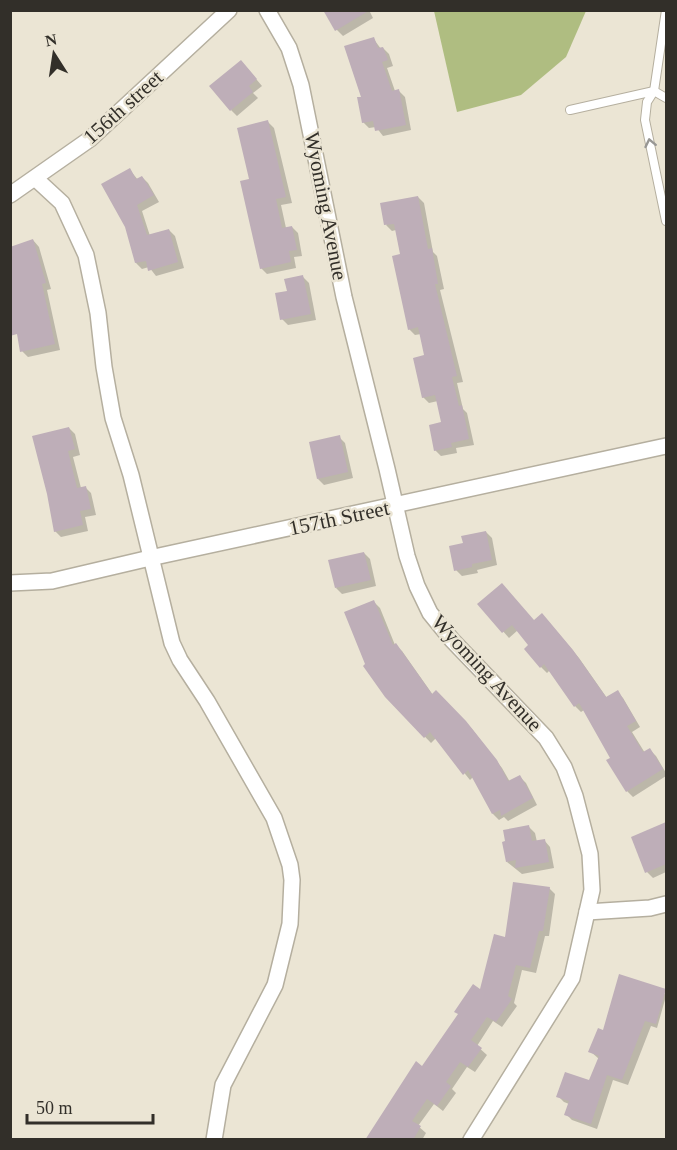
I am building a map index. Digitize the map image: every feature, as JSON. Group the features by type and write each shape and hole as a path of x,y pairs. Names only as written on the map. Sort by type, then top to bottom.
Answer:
{"street":[{"name":"156th street","path":"10,195 90,138 229,10"},
{"name":"Wyoming Avenue","path":"267,10 289,48 301,85 344,297 407,556 417,586 430,613 452,640 546,738 564,767 575,796 590,854 592,890 572,978 471,1140"},
{"path":"36,178 62,203 86,255 98,313 113,418 131,475 172,643 274,818 290,865 292,880 290,924 274,985 223,1085 213,1140"},
{"name":"157th Street","path":"10,583 52,581 666,446"},
{"path":"587,912 650,908 666,904"}],"lane":[{"path":"666,10 654,91 647,102 645,120 666,221"},
{"path":"570,110 654,91 666,98"}],"green space":[{"path":"434,10 586,11 566,57 521,95 457,112"}],"building":[{"path":"323,10 370,10 335,31"},
{"path":"374,37 378,48 383,47 388,60 382,62 392,91 399,89 406,125 375,131 373,121 362,123 357,97 361,97 344,46"},
{"path":"241,60 257,79 249,86 253,92 230,111 209,86"},
{"path":"268,120 286,197 276,199 282,228 292,226 297,250 289,251 291,262 260,269 240,181 249,179 237,128"},
{"path":"130,168 136,179 142,176 154,195 137,205 147,235 169,229 178,262 148,271 146,261 135,263 125,227 101,184"},
{"path":"418,196 428,249 432,248 438,284 435,284 457,376 452,377 459,406 462,405 469,439 451,443 452,447 434,451 429,425 441,422 435,395 422,398 413,358 424,355 418,327 408,330 392,256 400,254 394,224 384,225 380,203"},
{"path":"33,239 46,283 42,284 55,344 20,352 17,334 10,336 10,247"},
{"path":"303,275 311,314 280,320 275,293 287,291 284,279"},
{"path":"69,427 75,449 68,451 77,488 86,486 91,509 80,511 83,525 54,532 32,436"},
{"path":"340,435 348,472 317,479 309,442"},
{"path":"486,531 492,560 454,571 449,546 463,543 461,536"},
{"path":"364,552 371,580 335,588 328,560"},
{"path":"502,583 534,620 542,613 573,650 606,697 618,690 636,721 627,726 643,752 650,748 663,769 626,792 606,760 610,758 579,703 574,707 544,664 540,668 524,649 528,645 512,625 502,633 477,604"},
{"path":"374,600 393,645 396,643 432,694 436,690 466,721 497,760 508,781 520,775 533,798 501,816 500,810 492,814 468,770 463,775 430,732 424,738 385,697 363,666 365,664 344,612"},
{"path":"666,822 666,864 645,873 631,837"},
{"path":"529,825 532,841 545,839 549,862 515,868 516,860 506,862 502,842 505,841 503,830"},
{"path":"513,882 550,887 543,931 539,931 530,968 516,965 508,996 512,999 496,1022 487,1017 471,1040 482,1048 468,1067 460,1062 446,1082 451,1086 437,1106 427,1099 412,1121 421,1126 413,1140 365,1140 416,1061 422,1066 458,1014 454,1012 473,984 480,989 494,934 505,937"},
{"path":"619,974 666,989 656,1024 645,1021 622,1080 607,1075 591,1124 564,1115 569,1101 556,1097 565,1072 589,1080 599,1056 588,1052 598,1028 603,1030"}]}
